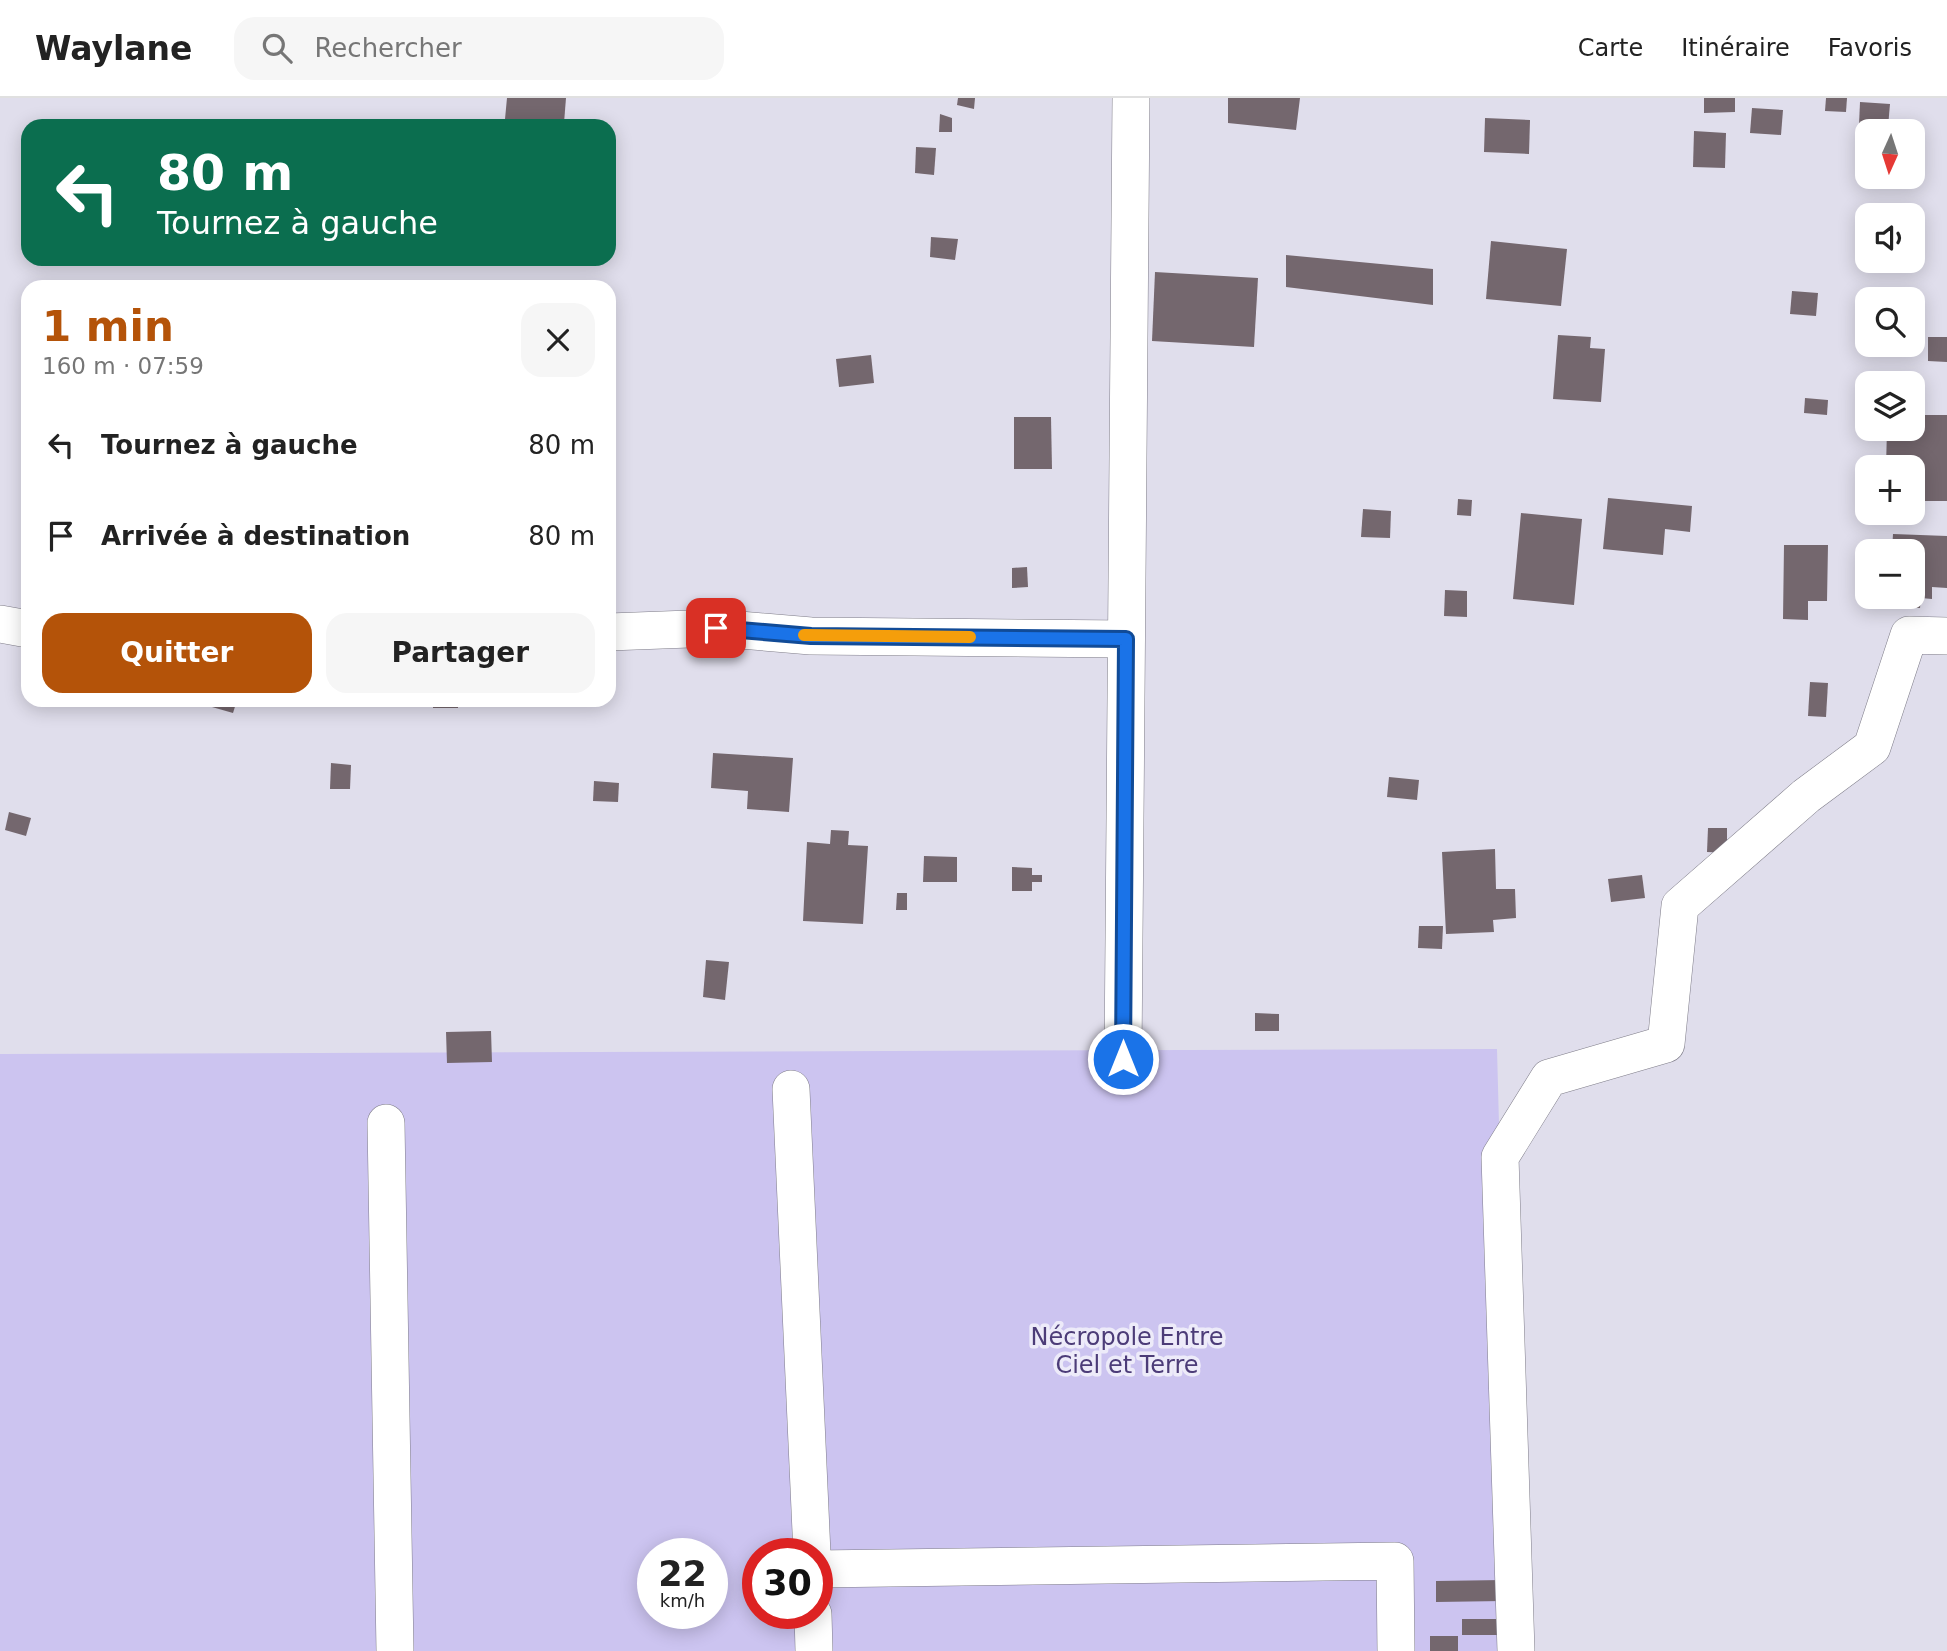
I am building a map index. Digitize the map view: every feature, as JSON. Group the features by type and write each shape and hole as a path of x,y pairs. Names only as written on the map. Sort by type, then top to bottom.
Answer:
{"street":[{"path":"1123,1059 1131,98"},
{"path":"0,624 21,628"},
{"path":"616,632 716,628 811,636 1126,639"},
{"path":"1516,1651 1500,1157 1549,1078 1666,1044 1680,906 1806,796 1872,747 1909,635 1947,636"},
{"path":"791,1089 810,1538"},
{"path":"386,1123 395,1651"},
{"path":"833,1569 1395,1561 1396,1651"},
{"path":"813,1629 814,1651"}],"green space":[{"name":"Nécropole Entre Ciel et Terre","path":"1497,1049 1513,1651 0,1651 0,1054"}],"building":[{"path":"507,98 566,98 564,119 505,119"},
{"path":"958,98 975,98 974,109 957,105"},
{"path":"1228,98 1300,98 1296,130 1228,123"},
{"path":"1704,98 1735,98 1735,112 1704,113"},
{"path":"1826,98 1847,98 1846,112 1825,111"},
{"path":"1860,102 1890,104 1889,119 1859,119"},
{"path":"1752,108 1783,110 1781,135 1750,133"},
{"path":"940,114 952,118 952,132 939,132"},
{"path":"1485,118 1530,120 1529,154 1484,152"},
{"path":"1694,131 1726,133 1725,168 1693,167"},
{"path":"916,147 936,148 934,175 915,173"},
{"path":"931,237 958,239 955,260 930,257"},
{"path":"1491,241 1567,249 1561,306 1486,299"},
{"path":"1286,255 1433,269 1433,305 1286,287"},
{"path":"1155,272 1258,278 1254,347 1152,341"},
{"path":"1792,291 1818,293 1816,316 1790,314"},
{"path":"1558,335 1591,337 1590,348 1605,349 1601,402 1553,399"},
{"path":"1928,337 1947,337 1947,362 1928,361"},
{"path":"871,355 874,383 839,387 836,359"},
{"path":"1805,398 1828,400 1827,415 1804,413"},
{"path":"1925,415 1947,415 1947,501 1925,501 1925,455 1886,455 1887,441 1925,441"},
{"path":"1014,417 1051,417 1052,469 1014,469"},
{"path":"1608,498 1692,506 1690,532 1665,529 1663,555 1603,549"},
{"path":"1458,499 1472,500 1471,516 1457,515"},
{"path":"1363,509 1391,511 1390,538 1361,537"},
{"path":"1521,513 1582,519 1574,605 1513,599"},
{"path":"1893,534 1947,536 1947,588 1932,587 1932,599 1925,598 1925,539 1893,539"},
{"path":"1784,545 1828,545 1827,601 1808,601 1808,620 1783,619"},
{"path":"1027,567 1028,587 1012,588 1012,568"},
{"path":"1445,590 1467,591 1467,617 1444,616"},
{"path":"1810,682 1828,683 1826,717 1808,716"},
{"path":"212,707 235,707 233,713"},
{"path":"713,753 793,758 789,812 747,809 748,791 711,788"},
{"path":"331,763 351,765 350,789 330,789"},
{"path":"1389,777 1419,780 1417,800 1387,797"},
{"path":"594,781 619,783 618,802 593,801"},
{"path":"9,812 31,818 26,836 5,830"},
{"path":"1708,828 1727,828 1727,853 1707,852"},
{"path":"831,830 849,831 848,845 868,846 863,924 803,921 807,842 830,844"},
{"path":"1495,849 1496,889 1515,889 1516,918 1493,920 1494,932 1446,934 1442,852"},
{"path":"924,856 957,857 957,882 923,882"},
{"path":"1012,867 1032,868 1032,875 1042,875 1042,882 1032,882 1032,891 1012,891"},
{"path":"1642,875 1645,898 1611,902 1608,879"},
{"path":"897,893 907,893 907,910 896,910"},
{"path":"1419,926 1443,926 1442,949 1418,948"},
{"path":"706,960 729,962 725,1000 703,997"},
{"path":"1255,1013 1279,1014 1279,1031 1255,1031"},
{"path":"491,1031 492,1062 447,1063 446,1032"},
{"path":"1503,1580 1503,1601 1436,1602 1436,1581"},
{"path":"1462,1619 1498,1619 1499,1635 1462,1635"},
{"path":"1430,1636 1458,1636 1458,1651 1430,1651"}],"slow traffic":[{"path":"804,635 970,637"}],"route":[{"path":"716,628 811,636 1126,639 1123,1059"}]}
